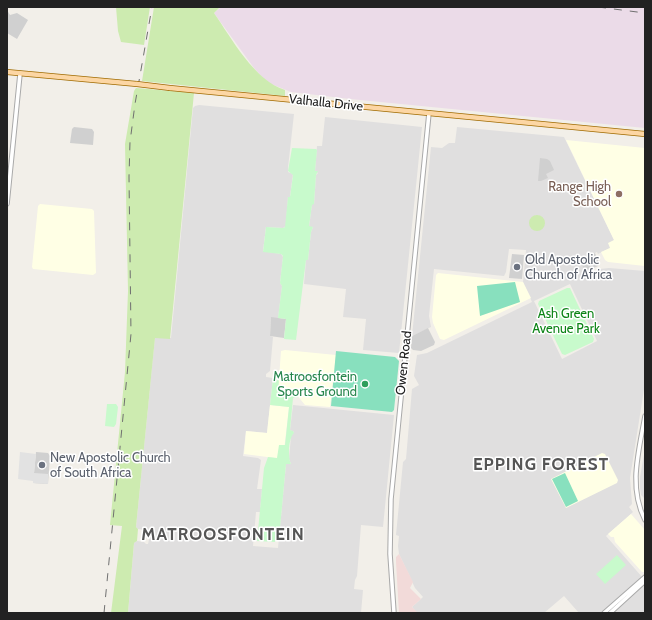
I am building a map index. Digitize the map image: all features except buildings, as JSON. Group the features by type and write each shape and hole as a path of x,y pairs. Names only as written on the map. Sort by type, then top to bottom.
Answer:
{"main road":[{"name":"Valhalla Drive","path":"7,72 645,134"}],"street":[{"path":"7,204 20,74"},
{"name":"Owen Road","path":"394,613 390,554 391,499 429,113"},
{"path":"645,416 636,480 638,503 645,520"},
{"path":"604,613 645,577"},
{"path":"610,613 645,582"}],"shaded area":[{"path":"221,7 645,7 645,128 291,92 271,84 254,68 214,13"},
{"path":"7,10 10,15 17,13 28,20 17,39 7,33"},
{"path":"199,105 294,114 288,168 288,172 293,174 290,197 288,197 286,226 283,228 266,227 263,251 281,254 283,257 280,283 282,286 278,318 271,318 270,336 273,337 270,371 266,374 266,377 273,378 267,433 246,431 243,456 258,458 261,460 257,489 262,489 260,512 256,512 253,546 278,548 286,464 291,464 289,459 291,436 294,432 290,430 293,405 394,415 383,527 361,525 357,576 354,589 363,590 361,613 128,613 134,543 137,541 148,544 151,531 138,529 136,527 155,337 171,338 193,108"},
{"path":"325,117 422,127 399,353 363,350 366,319 343,317 346,289 304,284 306,260 308,260 311,232 313,227 309,227 312,204 314,204 316,175 318,173 315,171 317,146 322,146"},
{"path":"74,127 92,129 94,132 93,145 70,143 72,129"},
{"path":"457,127 564,137 614,240 610,248 598,254 597,252 580,261 587,275 600,269 609,268 645,271 645,383 630,478 632,504 629,507 633,512 606,536 643,578 604,613 579,613 564,596 544,613 416,613 412,607 423,597 415,588 399,554 399,536 396,535 403,462 406,459 412,389 419,385 414,376 417,355 427,353 532,302 523,282 526,250 509,249 506,272 504,276 434,269 429,316 431,327 412,336 431,147 442,148 449,143 455,143","holes":["570,284 597,341 562,359 534,301"]},
{"name":"Range High School","path":"566,140 645,148 645,266 608,262 605,260 601,252 610,248 608,243 614,240"},
{"path":"540,158 550,161 554,170 546,174 548,178 538,181"},
{"path":"40,204 92,209 94,211 96,273 93,275 33,269 38,206"},
{"path":"595,253 599,263 598,266 585,272 580,261"},
{"path":"512,254 524,255 522,279 509,278"},
{"path":"438,273 523,282 531,298 444,340 440,339 432,317 436,275"},
{"path":"271,317 286,319 284,338 270,336"},
{"path":"428,328 435,342 434,345 421,351 413,350 411,348 412,336"},
{"path":"285,350 336,355 330,407 305,405 296,394 278,392 281,351"},
{"path":"270,405 289,407 283,459 244,454 246,431 267,433"},
{"path":"645,449 645,499 641,495 640,477"},
{"path":"20,452 36,454 34,473 48,474 48,484 33,483 33,481 18,479"},
{"path":"36,452 48,453 50,456 48,484 33,483"},
{"path":"602,453 605,454 618,480 617,483 566,508 551,479"},
{"path":"631,514 645,530 645,572 642,572 615,542 614,537 611,537 608,534"},
{"path":"399,554 413,582 410,588 421,599 412,607 417,612 416,613 399,613 396,557"},
{"path":"645,582 645,613 610,613"}],"green space":[{"path":"116,7 150,7 144,45 121,42 118,31"},
{"path":"154,7 220,7 214,13 236,46 263,77 274,85 285,90 285,96 142,81"},
{"path":"136,88 194,93 170,339 155,338 136,527 138,529 137,541 134,543 128,613 111,613 122,526 110,525 125,372 128,291 125,144 134,91"},
{"path":"292,148 316,149 315,171 318,171 316,175 314,204 312,205 309,226 313,227 311,232 308,260 306,260 296,340 284,339 286,319 278,318 282,286 280,283 283,256 281,254 263,252 266,227 285,227 288,197 290,197 293,175 288,171"},
{"path":"537,215 543,217 545,223 543,229 537,231 531,229 529,223 531,217"},
{"path":"515,282 520,302 480,316 477,286"},
{"name":"Ash Green Avenue Park","path":"570,288 594,339 593,342 565,355 562,354 538,304 539,301"},
{"name":"Matroosfontein Sports Ground","path":"336,351 395,357 399,361 394,410 392,412 331,406"},
{"path":"273,378 279,379 278,392 296,394 298,397 293,398 290,430 294,433 289,448 291,464 286,464 279,539 275,539 275,542 257,541 264,468 268,457 277,458 279,445 285,445 289,407 270,405"},
{"path":"107,404 116,404 118,407 116,424 114,427 105,426"},
{"path":"565,473 578,501 566,507 552,479"},
{"path":"617,555 626,565 605,584 596,574"}],"railway":[{"path":"104,613 131,334 130,142 152,7"},
{"path":"598,7 645,13"}],"place":[{"name":"Range High School","path":"619,194"},
{"name":"Old Apostolic Church of Africa","path":"517,267"},
{"name":"Matroosfontein Sports Ground","path":"365,384"},
{"name":"New Apostolic Church of South Africa","path":"42,465"}],"district":[{"name":"EPPING FOREST","path":"541,465"},
{"name":"MATROOSFONTEIN","path":"223,535"}]}
